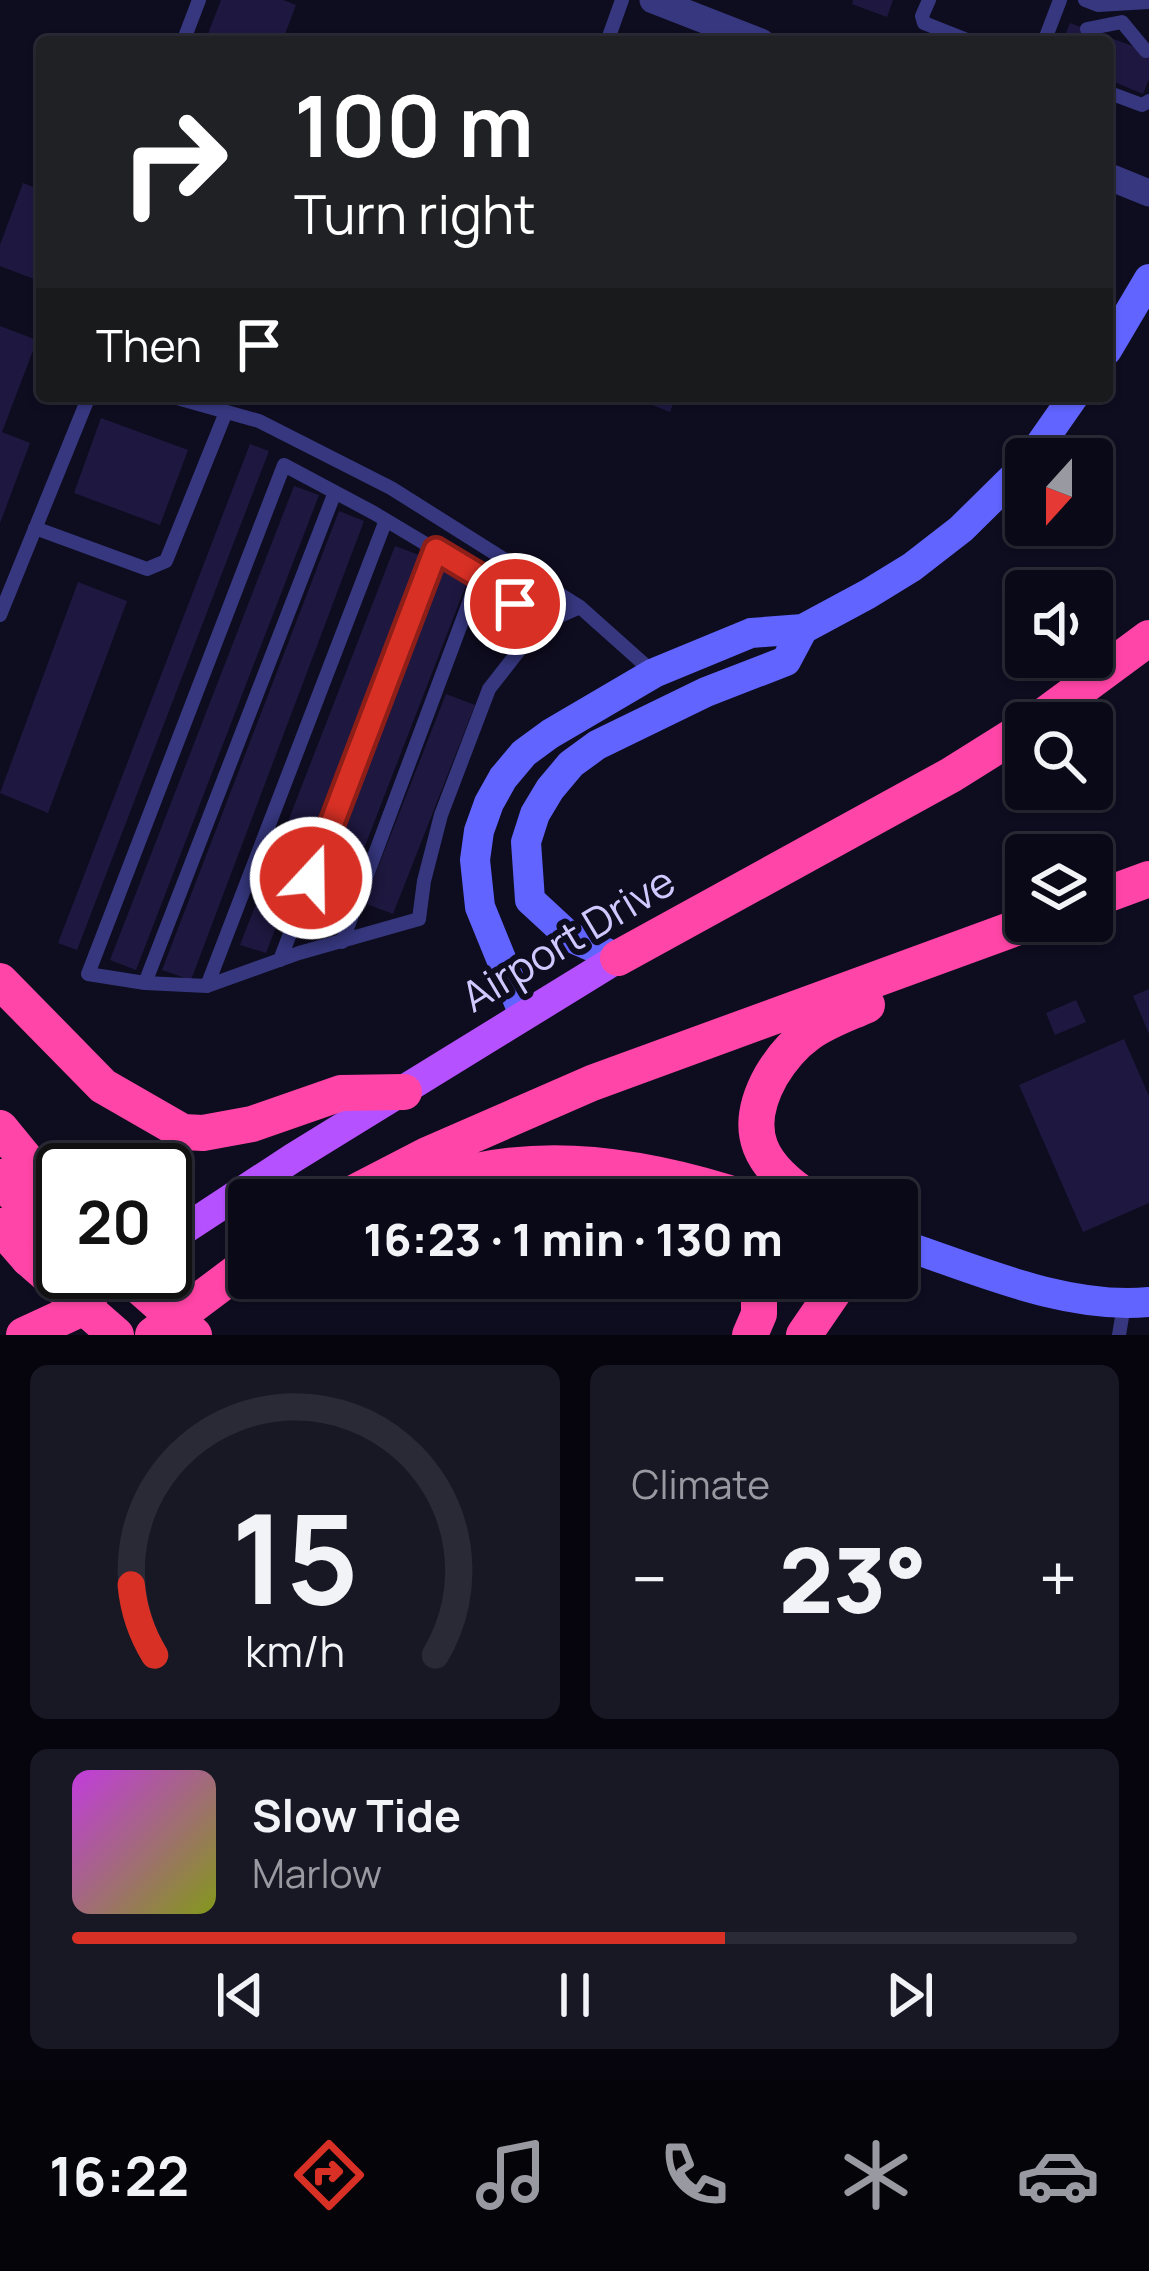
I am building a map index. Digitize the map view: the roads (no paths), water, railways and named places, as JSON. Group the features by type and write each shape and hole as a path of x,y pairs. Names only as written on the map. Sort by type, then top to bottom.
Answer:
{"highway":[{"path":"1062,702 1149,638"},
{"name":"Airport Drive","path":"618,958 1005,741"},
{"path":"1113,892 1149,879"},
{"path":"381,1179 592,1083 1005,933"},
{"path":"787,1179 759,1146 754,1131 756,1111 776,1069 803,1037 1005,938"},
{"path":"0,981 103,1086 183,1132 252,1124 341,1093 404,1092"},
{"path":"0,1128 36,1206"},
{"path":"454,1179 549,1163 609,1165 683,1179"},
{"path":"609,1165 650,1179"},
{"path":"0,1177 36,1221"},
{"path":"0,1226 36,1236"},
{"path":"153,1335 228,1279"},
{"path":"24,1335 70,1299"},
{"path":"92,1299 116,1335"},
{"path":"95,1299 130,1335"},
{"path":"142,1299 169,1335"},
{"path":"153,1299 194,1335"},
{"path":"750,1335 759,1314 759,1299"},
{"path":"804,1335 829,1299"}],"main road":[{"path":"1113,340 1149,279"},
{"path":"1044,438 1069,402"},
{"path":"524,1015 480,907 475,860 488,803 524,753 654,673 751,633 803,628 868,594 961,529 1005,485"},
{"path":"618,958 570,937 530,900 526,842 535,814 571,764 597,745 706,692 786,662 803,628"},
{"name":"Airport Drive","path":"192,1223 618,958"},
{"path":"918,1250 1131,1314"},
{"path":"55,1335 77,1299"}],"street":[{"path":"653,0 746,36"},
{"path":"1113,178 1149,193"}],"lane":[{"path":"185,36 199,0"},
{"path":"609,36 622,0"},
{"path":"929,0 924,23 957,36"},
{"path":"1046,36 1060,0"},
{"path":"1085,0 1098,4 1148,1"},
{"path":"1122,22 1129,3"},
{"path":"1087,29 1122,22"},
{"path":"1122,22 1146,51"},
{"path":"1113,90 1132,89"},
{"path":"1113,93 1142,105 1149,101"},
{"path":"0,615 86,402"},
{"path":"191,402 259,421 391,488 580,607 654,673"},
{"path":"35,528 147,569 166,561 226,412"},
{"path":"539,625 491,583 284,465 88,974 207,986 419,919 441,815 489,689 539,625 580,607"},
{"path":"146,983 334,492"},
{"path":"207,986 386,520"},
{"path":"280,960 436,550"},
{"path":"342,942 479,576"}]}
